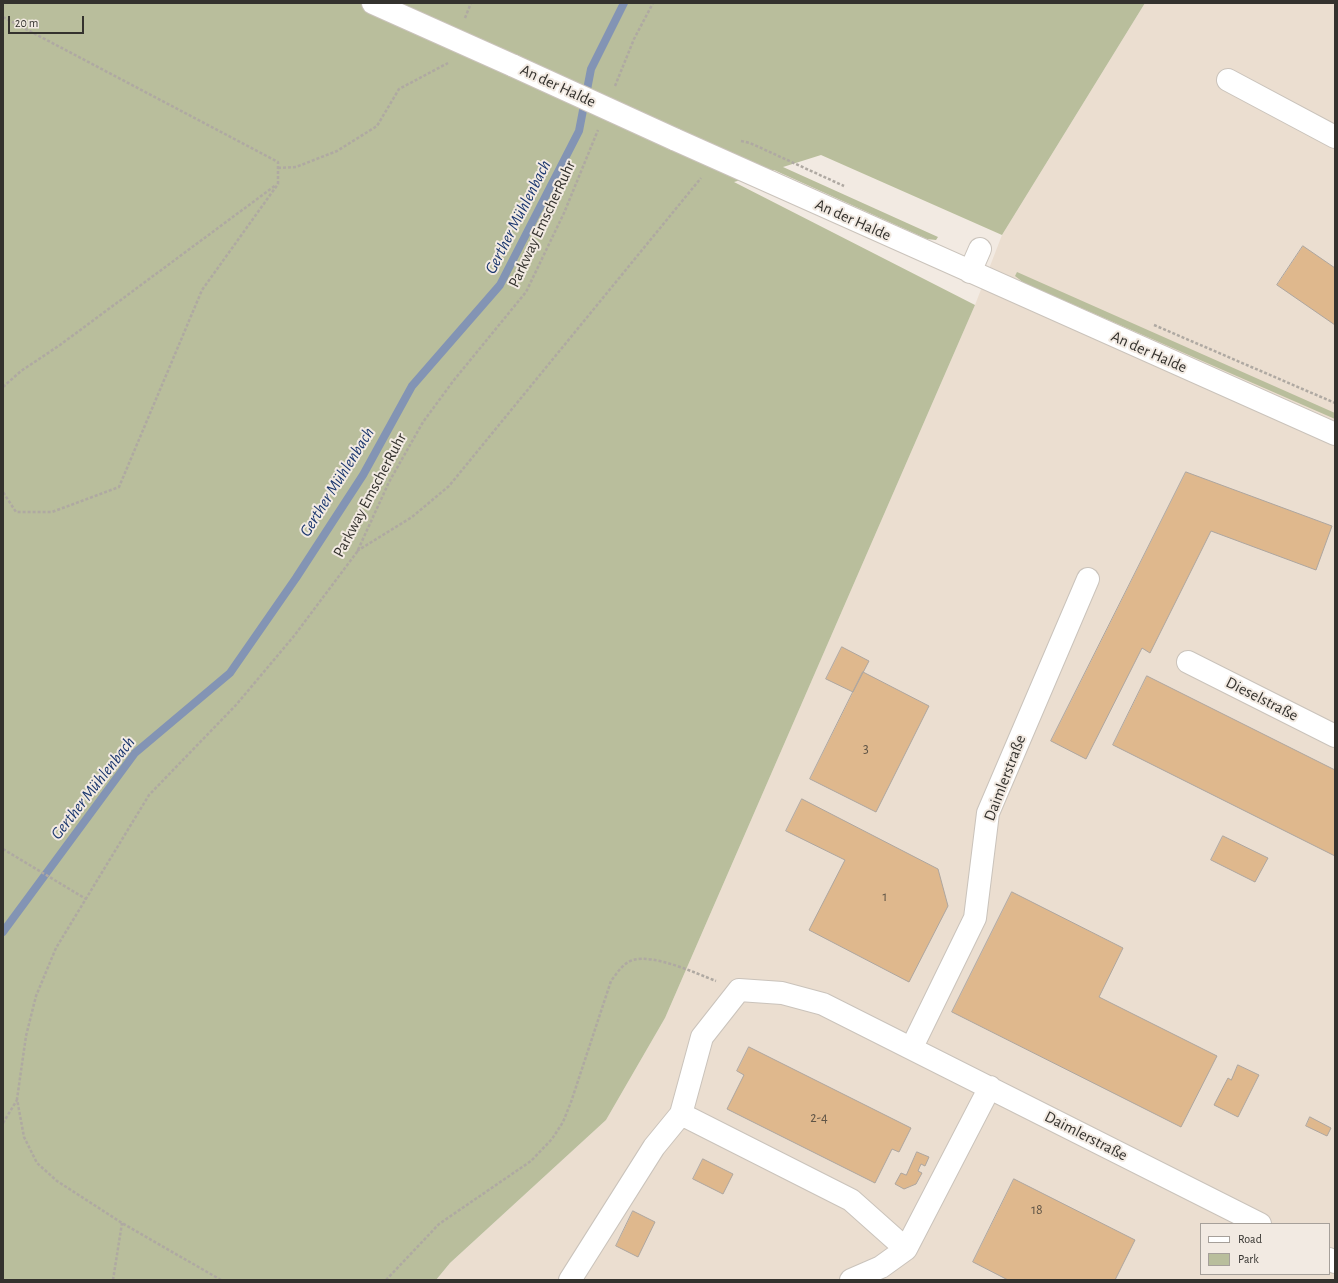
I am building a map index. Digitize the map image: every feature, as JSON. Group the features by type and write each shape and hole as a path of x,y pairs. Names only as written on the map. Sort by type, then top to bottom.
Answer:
{"street":[{"name":"An der Halde","path":"373,3 970,272 1335,434"},
{"path":"1228,80 1335,137"},
{"path":"970,272 980,249"},
{"name":"Daimlerstraße","path":"912,1047 975,918 988,813 1088,579"},
{"name":"Dieselstraße","path":"1188,662 1335,736"},
{"path":"570,1280 654,1147 680,1114 702,1037 739,990"},
{"name":"Daimlerstraße","path":"739,990 782,993 823,1004 912,1047 1258,1223"},
{"path":"851,1280 881,1267 906,1249 990,1087"},
{"path":"680,1114 851,1200 906,1249"}],"path":[{"path":"464,18 471,3"},
{"path":"613,90 634,39 653,3"},
{"path":"3,16 278,162 278,184 202,290 119,487 52,512 16,512 3,492"},
{"path":"278,168 296,167 337,151 377,126 400,89 452,62 468,45"},
{"name":"Parkway EmscherRuhr","path":"17,1099 26,1036 36,996 56,948 149,796 236,705 294,636 357,552 389,482 423,422 454,380 526,292 564,214 599,126"},
{"path":"357,552 412,517 449,486 708,169 714,157"},
{"path":"3,387 21,371 60,345 278,184"},
{"path":"3,849 86,899"},
{"path":"386,1280 439,1224 531,1161 552,1139 563,1122 571,1102 611,981 621,967 633,960 648,959 683,968 739,990"},
{"path":"3,1123 17,1099"},
{"path":"17,1099 24,1137 36,1163 57,1181 122,1223 221,1280"},
{"path":"113,1280 122,1223"}],"shaded area":[{"path":"1145,3 1335,3 1335,1280 436,1280 450,1263 606,1120 665,1018 975,305 1002,235"}],"green space":[{"path":"3,3 1145,3 1002,235 821,155 783,167 938,237 936,240 927,239 774,170 734,182 975,305 665,1018 606,1120 450,1263 436,1280 3,1280"},
{"path":"1017,272 1335,413 1335,419 1024,283 1015,276"}],"building":[{"path":"1303,246 1335,268 1335,325 1277,285"},
{"path":"1186,472 1332,526 1316,570 1211,531 1150,653 1142,648 1086,759 1051,741"},
{"path":"842,647 869,661 853,692 826,679"},
{"path":"863,672 929,706 876,812 810,779"},
{"path":"1147,676 1335,770 1335,856 1113,745"},
{"path":"802,799 938,869 948,906 909,982 809,930 845,860 786,831"},
{"path":"1223,836 1268,858 1255,882 1211,860"},
{"path":"1012,892 1123,948 1099,997 1217,1056 1181,1127 952,1012"},
{"path":"749,1047 911,1128 899,1152 892,1149 875,1183 727,1109 744,1075 737,1071"},
{"path":"1238,1065 1259,1075 1238,1117 1214,1105 1228,1078 1231,1080"},
{"path":"1310,1117 1331,1128 1327,1136 1306,1126"},
{"path":"917,1152 929,1157 925,1166 921,1164 918,1171 922,1173 916,1184 904,1189 895,1184 901,1173 906,1175"},
{"path":"703,1159 733,1174 723,1194 693,1179"},
{"path":"1014,1179 1135,1240 1115,1280 1008,1280 973,1262"},
{"path":"633,1211 655,1222 638,1257 616,1246"}],"waterway":[{"name":"Gerther Mühlenbach","path":"3,932 135,753 230,673 296,578 363,475 412,386 500,285 579,131 591,69 624,3"}]}
